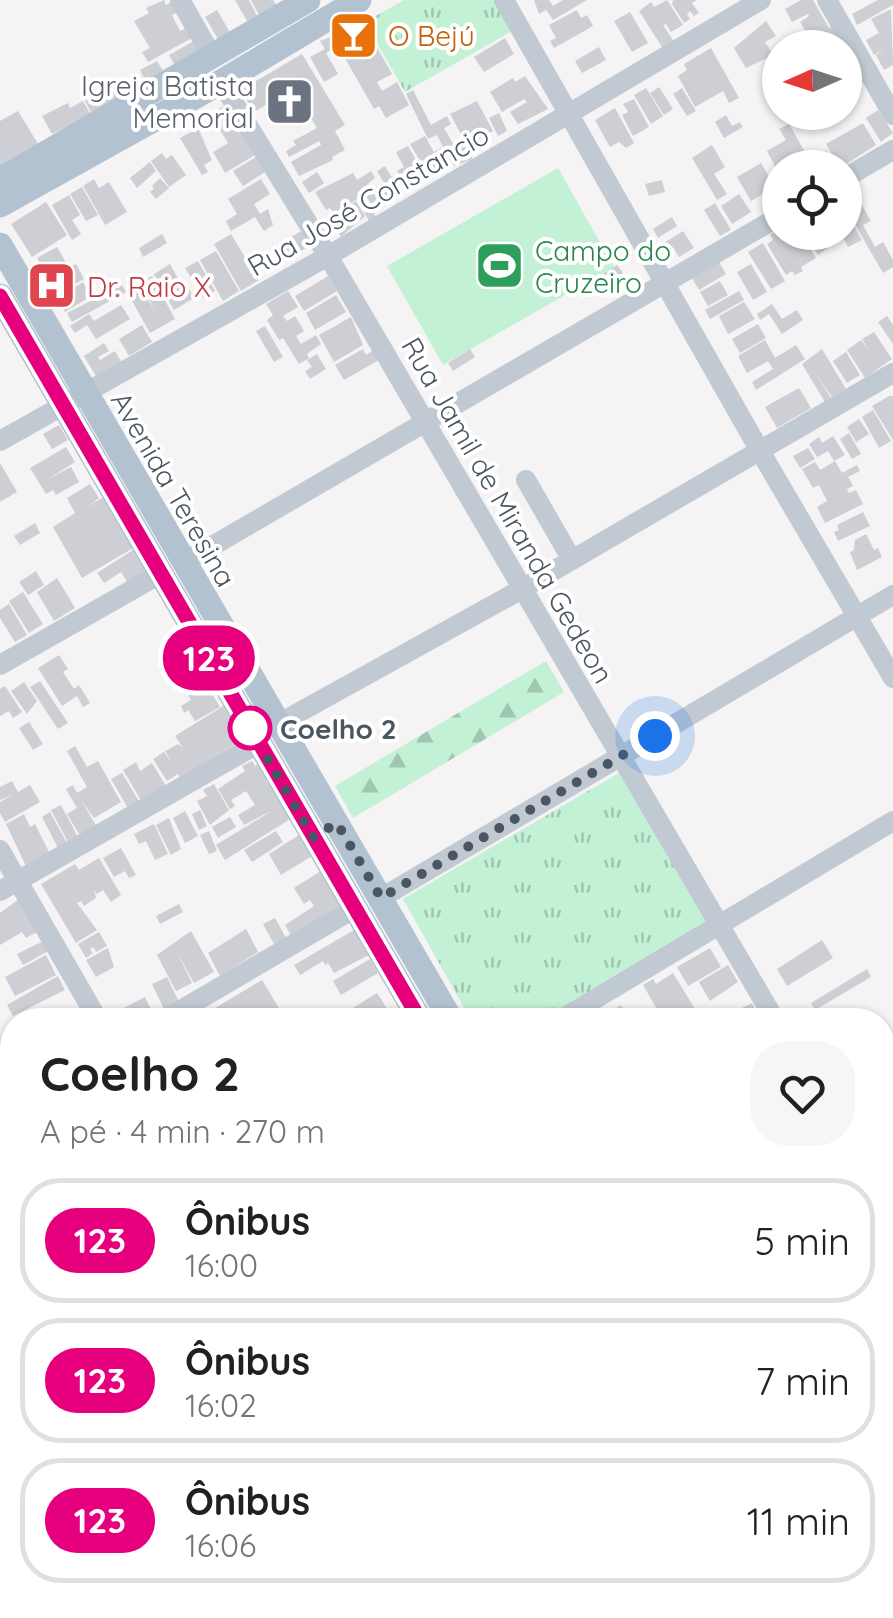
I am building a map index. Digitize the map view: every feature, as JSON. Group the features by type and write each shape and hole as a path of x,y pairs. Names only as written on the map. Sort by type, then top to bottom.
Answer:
{"main road":[{"path":"0,180 308,0"},
{"path":"0,205 220,82 345,3"},
{"name":"Avenida Teresina","path":"0,245 72,399"},
{"name":"Avenida Teresina","path":"0,296 72,399 172,568 278,724 443,1008"},
{"name":"Avenida Teresina","path":"172,568 258,743 413,1008"},
{"path":"313,837 337,823"}],"street":[{"path":"180,0 212,56"},
{"path":"504,0 893,678"},
{"name":"Rua José Constancio","path":"0,441 328,256 760,0"},
{"path":"827,0 893,116"},
{"name":"Rua Jamil de Miranda Gedeon","path":"220,82 328,256 768,1008"},
{"path":"862,168 893,150"},
{"path":"0,665 762,226"},
{"path":"278,724 522,589 893,373"},
{"path":"526,480 572,560"},
{"path":"381,898 893,596"},
{"path":"9,886 258,743"},
{"path":"580,1008 893,822"},
{"path":"0,850 9,886 90,1008"},
{"path":"184,1008 354,908"}],"green space":[{"path":"404,0 497,0 514,30 405,92 365,22"},
{"name":"Campo do Cruzeiro","path":"558,168 614,267 443,365 387,266"},
{"path":"546,661 564,692 353,818 335,786"},
{"path":"619,773 710,924 561,1008 464,1008 403,899"}],"building":[{"path":"164,0 166,5 173,1 178,12 172,15 180,31 187,28 192,38 148,62 142,52 150,48 134,21 149,13 146,8"},
{"path":"235,0 249,0 257,16 247,21"},
{"path":"251,0 273,0 277,6 259,15"},
{"path":"534,0 549,0 553,6 563,0 587,0 553,20 546,10 539,14"},
{"path":"667,0 683,25 671,32 663,25 675,43 664,50 639,11 651,2 654,7"},
{"path":"673,0 697,0 692,3 699,13 694,16 690,11 690,19 684,23"},
{"path":"801,0 813,0 829,28 835,24 838,30 805,30 800,22 808,14 792,22 785,9"},
{"path":"878,0 893,0 893,5 857,25 852,14"},
{"path":"891,9 893,65 884,70 876,55 884,49 874,55 866,40 879,33 871,19"},
{"path":"217,10 231,34 219,41 205,17"},
{"path":"577,10 581,18 587,15 593,26 554,48 550,41 556,38 549,25"},
{"path":"630,12 648,43 632,52 614,21"},
{"path":"359,19 367,34 354,42 362,56 377,47 392,74 377,82 382,91 397,82 409,105 386,118 379,106 374,109 338,46 326,53 338,74 324,82 310,57 325,49 320,41 348,30 346,26"},
{"path":"766,21 772,30 762,30 762,60 746,68 734,48"},
{"path":"505,38 514,54 484,72 474,57"},
{"path":"194,41 202,54 179,73 169,55"},
{"path":"599,47 606,60 582,73 575,61"},
{"path":"711,48 739,98 729,103 723,91 695,107 678,76 687,70 684,64"},
{"name":"Igreja Batista Memorial","path":"302,54 345,125 335,131 345,150 299,176 291,162 321,145 319,141 289,157 286,151 296,145 293,141 317,128 293,88 254,112 241,90"},
{"path":"157,61 165,74 147,84 140,70"},
{"path":"525,76 548,109 518,124 510,112 527,102 524,99 502,112 490,92 513,78 515,82"},
{"path":"120,78 129,93 92,114 84,99"},
{"path":"659,87 673,109 664,115 650,93"},
{"path":"646,88 663,116 651,124 634,95"},
{"path":"682,88 696,111 687,116 673,94"},
{"path":"413,90 431,125 447,116 451,124 444,128 454,145 464,140 450,114 477,101 493,131 479,139 483,146 469,153 473,159 454,166 452,163 406,187 397,171 404,167 396,152 408,146 419,159 410,144 425,136 434,152 443,147 437,135 428,139 406,94"},
{"path":"634,99 649,127 633,136 622,115 628,112 623,104"},
{"path":"83,101 91,115 52,134 42,116 68,103 70,108"},
{"path":"227,104 255,155 225,173 213,152 228,143 210,114"},
{"path":"615,108 634,143 626,148 619,142 610,147 595,120"},
{"path":"878,110 893,133 881,142 866,118"},
{"path":"18,111 38,144 0,166 0,121"},
{"path":"499,113 507,131 498,136 489,118"},
{"path":"726,115 732,126 740,122 743,127 724,138 715,122"},
{"path":"862,124 876,145 862,154 862,150 830,150 826,144 851,130 862,130"},
{"path":"198,128 212,160 204,165 208,172 202,175 180,138"},
{"path":"780,130 792,130 804,150 769,150 786,140"},
{"path":"712,145 725,167 714,174 727,194 717,200 692,158"},
{"path":"162,153 166,159 172,155 186,175 169,187 151,161"},
{"path":"256,157 265,172 243,186 233,171"},
{"path":"150,162 156,171 137,188 130,178"},
{"path":"761,163 762,195 751,201 737,177"},
{"path":"385,166 398,188 390,193 377,171"},
{"path":"371,171 375,178 357,193 360,197 340,210 356,201 365,216 341,237 330,218 335,215 330,208 326,210 315,192 353,173 357,180"},
{"path":"317,172 324,183 309,193 302,182"},
{"path":"160,178 169,188 156,199 150,192"},
{"path":"94,179 99,188 109,182 127,212 105,225 83,186"},
{"path":"261,179 270,194 254,204 260,214 268,209 273,225 264,231 255,217 231,231 226,221 237,214 228,199"},
{"path":"662,180 665,192 649,196 645,184"},
{"path":"382,183 392,201 375,211 365,194"},
{"path":"82,187 98,215 86,221 70,194"},
{"path":"739,194 751,212 732,224 721,206"},
{"path":"69,195 80,215 72,220 81,234 72,240 52,205"},
{"path":"364,196 376,217 369,221 357,200"},
{"path":"46,202 67,235 32,257 11,224"},
{"path":"715,203 731,230 720,236 704,210"},
{"path":"862,205 871,221 863,225 875,247 883,242 893,260 893,267 883,273 862,237"},
{"path":"672,217 677,226 658,238 653,229"},
{"path":"303,230 311,245 278,264 270,250"},
{"path":"683,231 694,248 679,257 673,247 668,250 664,243"},
{"path":"162,234 167,243 143,257 139,248"},
{"path":"231,234 259,280 241,291 214,244"},
{"path":"762,244 762,250 767,250 785,281 771,289 748,252"},
{"path":"57,247 68,266 41,282 37,275 43,268 37,258"},
{"path":"771,250 811,250 816,258 801,267 803,271 786,275"},
{"path":"216,251 239,291 223,301 200,260"},
{"path":"198,261 215,291 203,298 185,268"},
{"path":"719,262 726,274 699,290 692,278"},
{"path":"76,264 84,279 57,294 49,279"},
{"path":"170,264 194,298 174,310 154,274"},
{"path":"751,264 767,292 753,300 737,272"},
{"path":"617,265 623,273 601,287 595,279"},
{"path":"152,276 175,319 150,333 127,292 139,285 155,311 140,282"},
{"path":"328,276 337,291 304,311 295,296"},
{"path":"720,281 728,295 708,306 700,292"},
{"path":"83,282 91,296 65,312 57,298"},
{"path":"122,285 126,292 72,322 67,313"},
{"path":"288,291 298,307 283,316 287,321 295,316 304,331 296,336 301,344 316,335 321,344 299,364 267,320 273,315 266,304"},
{"path":"739,291 744,300 710,319 705,310"},
{"path":"336,295 346,312 315,330 306,313"},
{"path":"744,302 755,319 728,334 719,316"},
{"path":"772,304 782,319 797,310 803,320 782,334 769,314 760,320 757,314"},
{"path":"121,305 130,319 96,339 87,325 75,333 70,326 89,314 94,321"},
{"path":"887,316 893,325 893,344 878,322"},
{"path":"351,317 363,345 334,362 319,335"},
{"path":"758,324 766,338 740,353 732,339"},
{"path":"142,325 152,342 129,356 119,339"},
{"path":"265,326 283,357 274,362 256,331"},
{"path":"874,332 892,359 865,378 847,350 861,340 870,352 862,339"},
{"path":"765,340 775,358 796,345 805,359 756,390 752,382 773,369 768,361 747,373 738,356"},
{"path":"104,343 109,351 98,357 100,360 115,351 122,363 97,378 84,356"},
{"path":"363,349 366,355 373,350 379,360 344,380 335,365"},
{"path":"470,349 475,357 453,371 448,363"},
{"path":"822,349 846,389 832,397 815,373 831,398 825,402 802,364"},
{"path":"846,352 860,375 847,383 833,361"},
{"path":"317,354 326,369 310,379 305,371 312,367 307,360"},
{"path":"799,388 811,408 777,428 765,407"},
{"path":"893,396 893,440 872,406"},
{"path":"873,410 891,441 879,448 862,417"},
{"path":"859,419 869,434 856,442 847,427"},
{"path":"59,425 68,440 52,449 43,434"},
{"path":"849,433 861,454 852,459 840,439"},
{"path":"833,436 845,455 834,461 828,451 817,457 809,444 819,437 822,443"},
{"path":"66,447 75,462 48,479 71,467 79,482 56,495 53,490 46,494 30,468"},
{"path":"808,448 815,459 800,468 793,456"},
{"path":"835,461 842,473 857,465 860,471 848,477 853,486 847,489 849,493 856,490 863,504 825,523 817,507 827,501 819,485 813,488 802,469 815,462 820,470"},
{"path":"0,463 17,492 0,502"},
{"path":"90,484 99,498 87,507 105,496 135,547 82,578 53,527 75,513 67,498"},
{"path":"863,512 870,526 838,541 834,532 839,530 837,525"},
{"path":"35,523 40,533 20,545 14,536"},
{"path":"866,534 882,557 857,570 850,552 855,540"},
{"path":"133,550 147,570 128,583 121,572 104,583 97,573"},
{"path":"36,571 44,585 28,595 19,582"},
{"path":"57,578 75,608 54,621 37,592"},
{"path":"23,592 43,624 29,633 9,601"},
{"path":"9,604 27,635 15,642 0,618 0,610"},
{"path":"188,638 195,649 165,667 158,657"},
{"path":"195,650 206,667 178,684 167,668"},
{"path":"59,655 68,669 63,672 74,689 79,685 90,703 83,707 77,696 62,706 38,668"},
{"path":"206,669 218,683 196,696 210,690 220,707 195,721 181,706 191,700 185,690 191,687 187,679"},
{"path":"40,681 68,723 58,729 30,687"},
{"path":"24,682 37,701 27,714 11,691"},
{"path":"5,686 22,712 13,718 9,711 0,716 0,689"},
{"path":"228,703 235,715 228,720 241,741 180,778 178,774 167,781 153,759 164,752 172,763 165,751 178,744 183,748 175,736"},
{"path":"29,722 43,744 33,750 19,728"},
{"path":"75,746 87,767 98,761 121,802 94,818 81,800 97,827 79,834 67,814 77,808 66,789 73,785 77,793 87,787 67,751"},
{"path":"252,761 255,766 262,762 271,777 266,780 292,818 225,860 216,845 273,810 244,825 238,815 255,805 246,791 231,800 235,806 230,809 218,789 245,771 242,766"},
{"path":"136,762 140,771 152,763 166,786 142,802 123,770"},
{"path":"122,773 140,803 129,810 111,779"},
{"path":"12,781 18,792 30,785 40,802 5,822 0,802 12,795 0,800 0,787"},
{"path":"214,784 229,810 210,825 197,801 207,796 203,790"},
{"path":"61,805 78,837 68,842 51,810"},
{"path":"200,810 207,826 199,830 192,814"},
{"path":"185,811 198,836 185,843 173,818"},
{"path":"50,812 67,843 58,848 42,817"},
{"path":"24,814 30,827 35,824 50,854 26,866 6,824"},
{"path":"230,817 236,827 218,838 212,827"},
{"path":"169,818 181,849 171,855 156,825"},
{"path":"154,824 168,854 155,860 146,841 139,844 134,834"},
{"path":"209,831 217,851 209,854 200,835"},
{"path":"276,831 283,842 252,862 244,850"},
{"path":"299,835 312,856 281,875 269,854"},
{"path":"121,848 136,875 129,878 125,871 114,877 103,858"},
{"path":"99,858 121,895 111,902 103,890 97,894 94,890 96,898 84,906 81,901 77,903 97,930 76,943 41,884 75,864 79,870"},
{"path":"321,871 341,904 291,936 285,925 314,906 310,900 304,904 294,888"},
{"path":"20,898 39,931 26,938 22,932 0,945 0,913"},
{"path":"179,904 183,912 160,924 156,916"},
{"path":"275,918 286,938 274,944 263,924"},
{"path":"246,929 258,952 220,976 208,953"},
{"path":"354,930 371,954 334,973 323,961 300,975 294,965"},
{"path":"191,931 214,972 194,983 177,952 192,983 176,991 157,955"},
{"path":"99,932 107,946 96,952 93,947 93,953 86,958 78,944"},
{"path":"822,940 833,958 787,986 777,969"},
{"path":"43,941 48,951 23,965 17,954"},
{"path":"108,948 114,967 96,977 86,960"},
{"path":"710,948 721,967 688,986 677,967"},
{"path":"46,955 56,975 15,996 5,977"},
{"path":"370,959 378,973 341,995 333,981"},
{"path":"728,965 738,982 710,1001 699,982"},
{"path":"867,969 871,977 818,1008 811,1003"},
{"path":"673,973 694,1008 656,1008 643,985 653,979 656,984"},
{"path":"58,976 65,990 29,1008 7,1005"},
{"path":"167,977 179,1002 164,1008 152,984"},
{"path":"262,980 279,1008 215,1008"},
{"path":"377,993 387,1008 353,1008"},
{"path":"145,997 150,1008 124,1008"}],"bus line":[{"name":"123","path":"0,296 413,1008"}],"place":[{"name":"O Bejú","path":"353,35"},
{"name":"Igreja Batista Memorial","path":"289,101"},
{"name":"Campo do Cruzeiro","path":"500,266"},
{"name":"Dr. Raio X","path":"52,286"},
{"name":"Coelho 2","path":"250,728"}],"route":[{"path":"250,728 313,837 337,823 381,898 655,736"}]}
